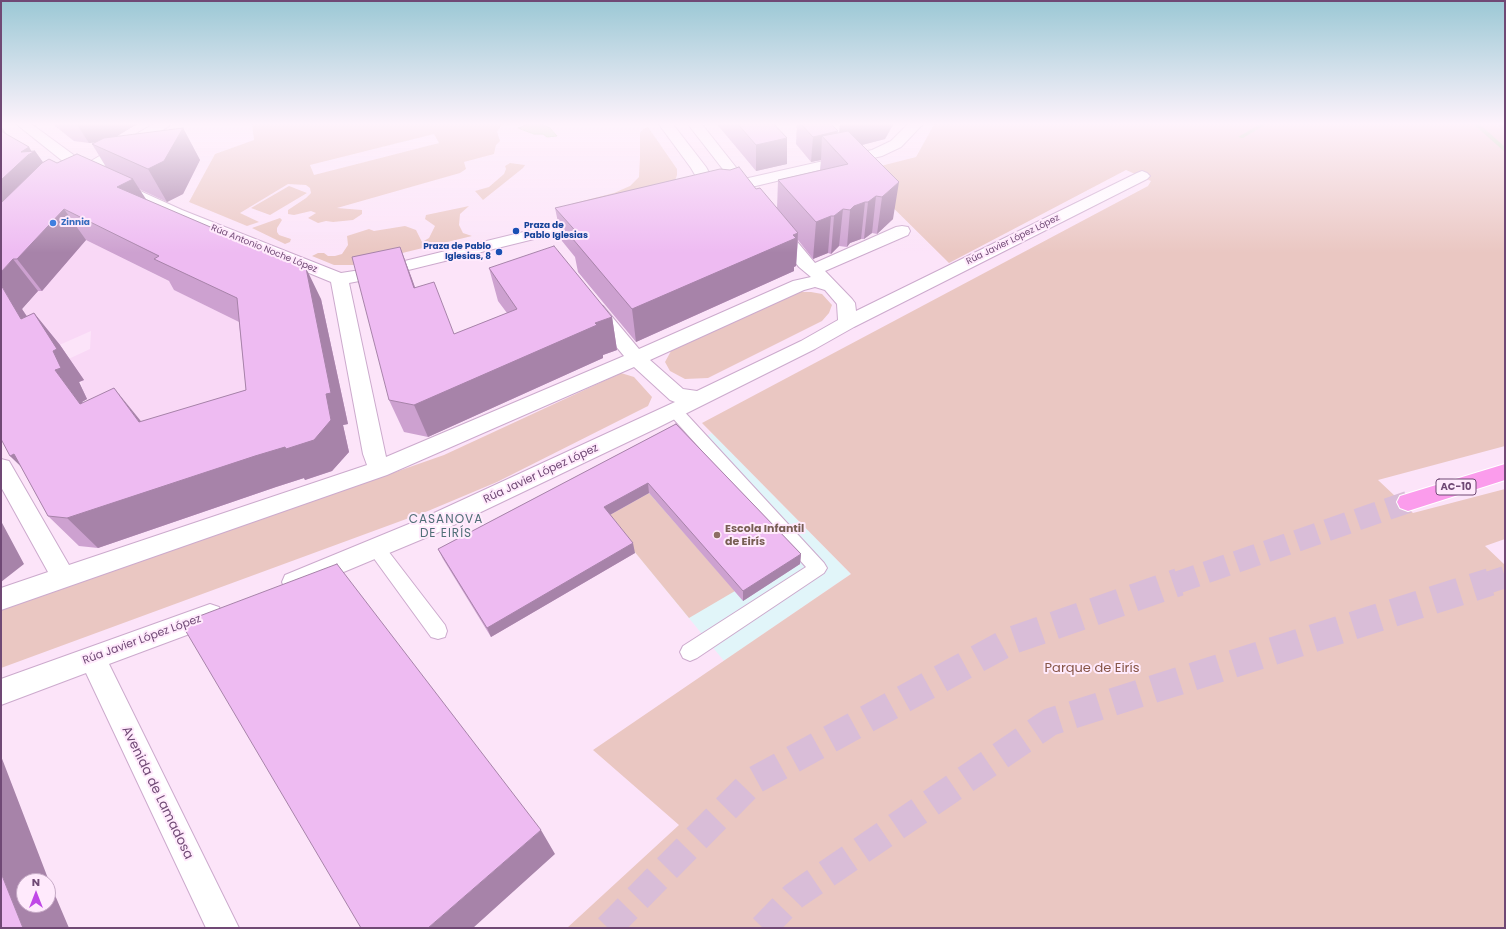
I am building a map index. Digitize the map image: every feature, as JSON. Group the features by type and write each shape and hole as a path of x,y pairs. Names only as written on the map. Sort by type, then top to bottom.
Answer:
{"main road":[{"name":"AC-10","path":"1408,502 1505,472"}],"street":[{"name":"Rúa Antonio Noche López","path":"79,166 85,171 176,213 339,279"},
{"path":"62,185 93,166"},
{"path":"698,166 706,190 709,179 719,176 731,176 740,188"},
{"path":"725,166 740,188"},
{"path":"740,188 825,166"},
{"name":"Rúa Javier López López","path":"277,588 429,526 675,411 808,345 847,313 884,304 1142,176"},
{"path":"379,469 374,454 339,279 541,240 602,218"},
{"path":"770,220 813,270 831,286 847,313"},
{"path":"813,270 902,231"},
{"path":"1,599 113,562 379,469 636,358 799,285 815,282 831,286"},
{"path":"584,295 636,358 677,395 699,399"},
{"path":"1,467 63,578"},
{"name":"Rúa Javier López López","path":"1,692 227,609"},
{"name":"Avenida de Lamadosa","path":"93,658 223,928"}],"lane":[{"path":"675,411 818,568 690,652"},
{"path":"376,548 438,631"}],"shaded area":[{"path":"87,240 180,287 175,290 253,329 263,396 107,435 95,419 83,391 81,381 83,380 62,362 90,349 91,331 48,350 23,309 38,291 42,290 82,242"},
{"name":"Escola Infantil de Eirís","path":"712,433 851,574 724,661 595,503 687,445"}],"green space":[{"path":"208,166 311,166 314,175 348,166 465,166 466,169 460,173 337,208 362,210 362,214 353,220 333,222 326,221 318,223 308,218 316,213 311,211 294,215 288,214 288,210 311,193 310,188 306,185 288,184 240,213 259,222 247,226 189,202"},
{"path":"505,166 524,166 483,200 475,191 489,187 504,174 506,169"},
{"path":"640,166 675,166 677,169 675,181 565,208 575,203 614,193 630,186 639,177"},
{"name":"Parque de Eirís","path":"879,166 1505,166 1505,446 1378,480 1413,513 1505,489 1505,539 1485,546 1505,565 1505,928 567,928 679,825 593,750 851,574 702,423 1148,186 1151,181 1126,170 949,263 857,172"},
{"path":"289,186 307,193 270,215 251,208"},
{"path":"469,206 460,214 459,225 463,233 472,236 353,265 334,265 312,256 318,253 324,253 328,256 342,254 348,245 347,236 369,229 374,231 405,226 416,230 422,242 429,238 435,226 425,219 426,215"},
{"path":"280,218 282,220 277,228 277,232 279,235 291,239 290,242 285,244 252,228"},
{"path":"795,292 822,294 832,305 829,313 822,321 708,378 685,379 670,371 665,362 671,351"},
{"path":"621,373 634,377 652,397 648,406 497,482 428,511 1,668 1,610 444,455"},
{"path":"649,493 735,591 689,618 606,517"}],"building":[{"path":"1,166 16,166 1,180"},
{"path":"39,166 105,166 133,179 117,187 306,268 331,393 326,394 331,420 314,440 286,449 285,447 255,456 67,518 48,516 14,454 10,456 1,439 1,285 21,319 34,313 57,349 53,351 61,368 55,370 80,404 114,388 139,422 246,390 237,298 154,259 159,256 64,209 17,259 13,259 1,272 1,203"},
{"path":"142,166 153,166 148,169"},
{"path":"838,166 883,166 899,182 882,197 876,196 868,202 854,206 850,210 843,209 834,216 816,222 778,180"},
{"path":"739,167 756,189 760,188 798,233 793,235 796,238 632,309 572,238 580,236 555,208 720,169 730,170"},
{"path":"554,246 612,317 595,323 597,325 414,405 389,400 352,257 400,247 414,288 434,282 454,334 517,309 489,268"},
{"path":"676,424 801,554 743,591 648,483 604,507 633,543 487,628 438,549"},
{"path":"337,564 541,830 428,928 361,928 181,623"},
{"path":"1,873 23,928 1,928"}],"tunnel":[{"path":"1176,583 1408,502"},
{"path":"1490,582 1505,577"},
{"path":"608,928 753,781 1010,641 1179,582"},
{"path":"763,928 794,896 1050,722 1490,582"}],"place":[{"name":"Zinnia","path":"53,223"},
{"name":"Praza de Pablo Iglesias","path":"516,231"},
{"name":"Praza de Pablo Iglesias, 8","path":"499,252"},
{"name":"Escola Infantil de Eirís","path":"717,535"}],"district":[{"name":"CASANOVA DE EIRÍS","path":"446,527"}]}
